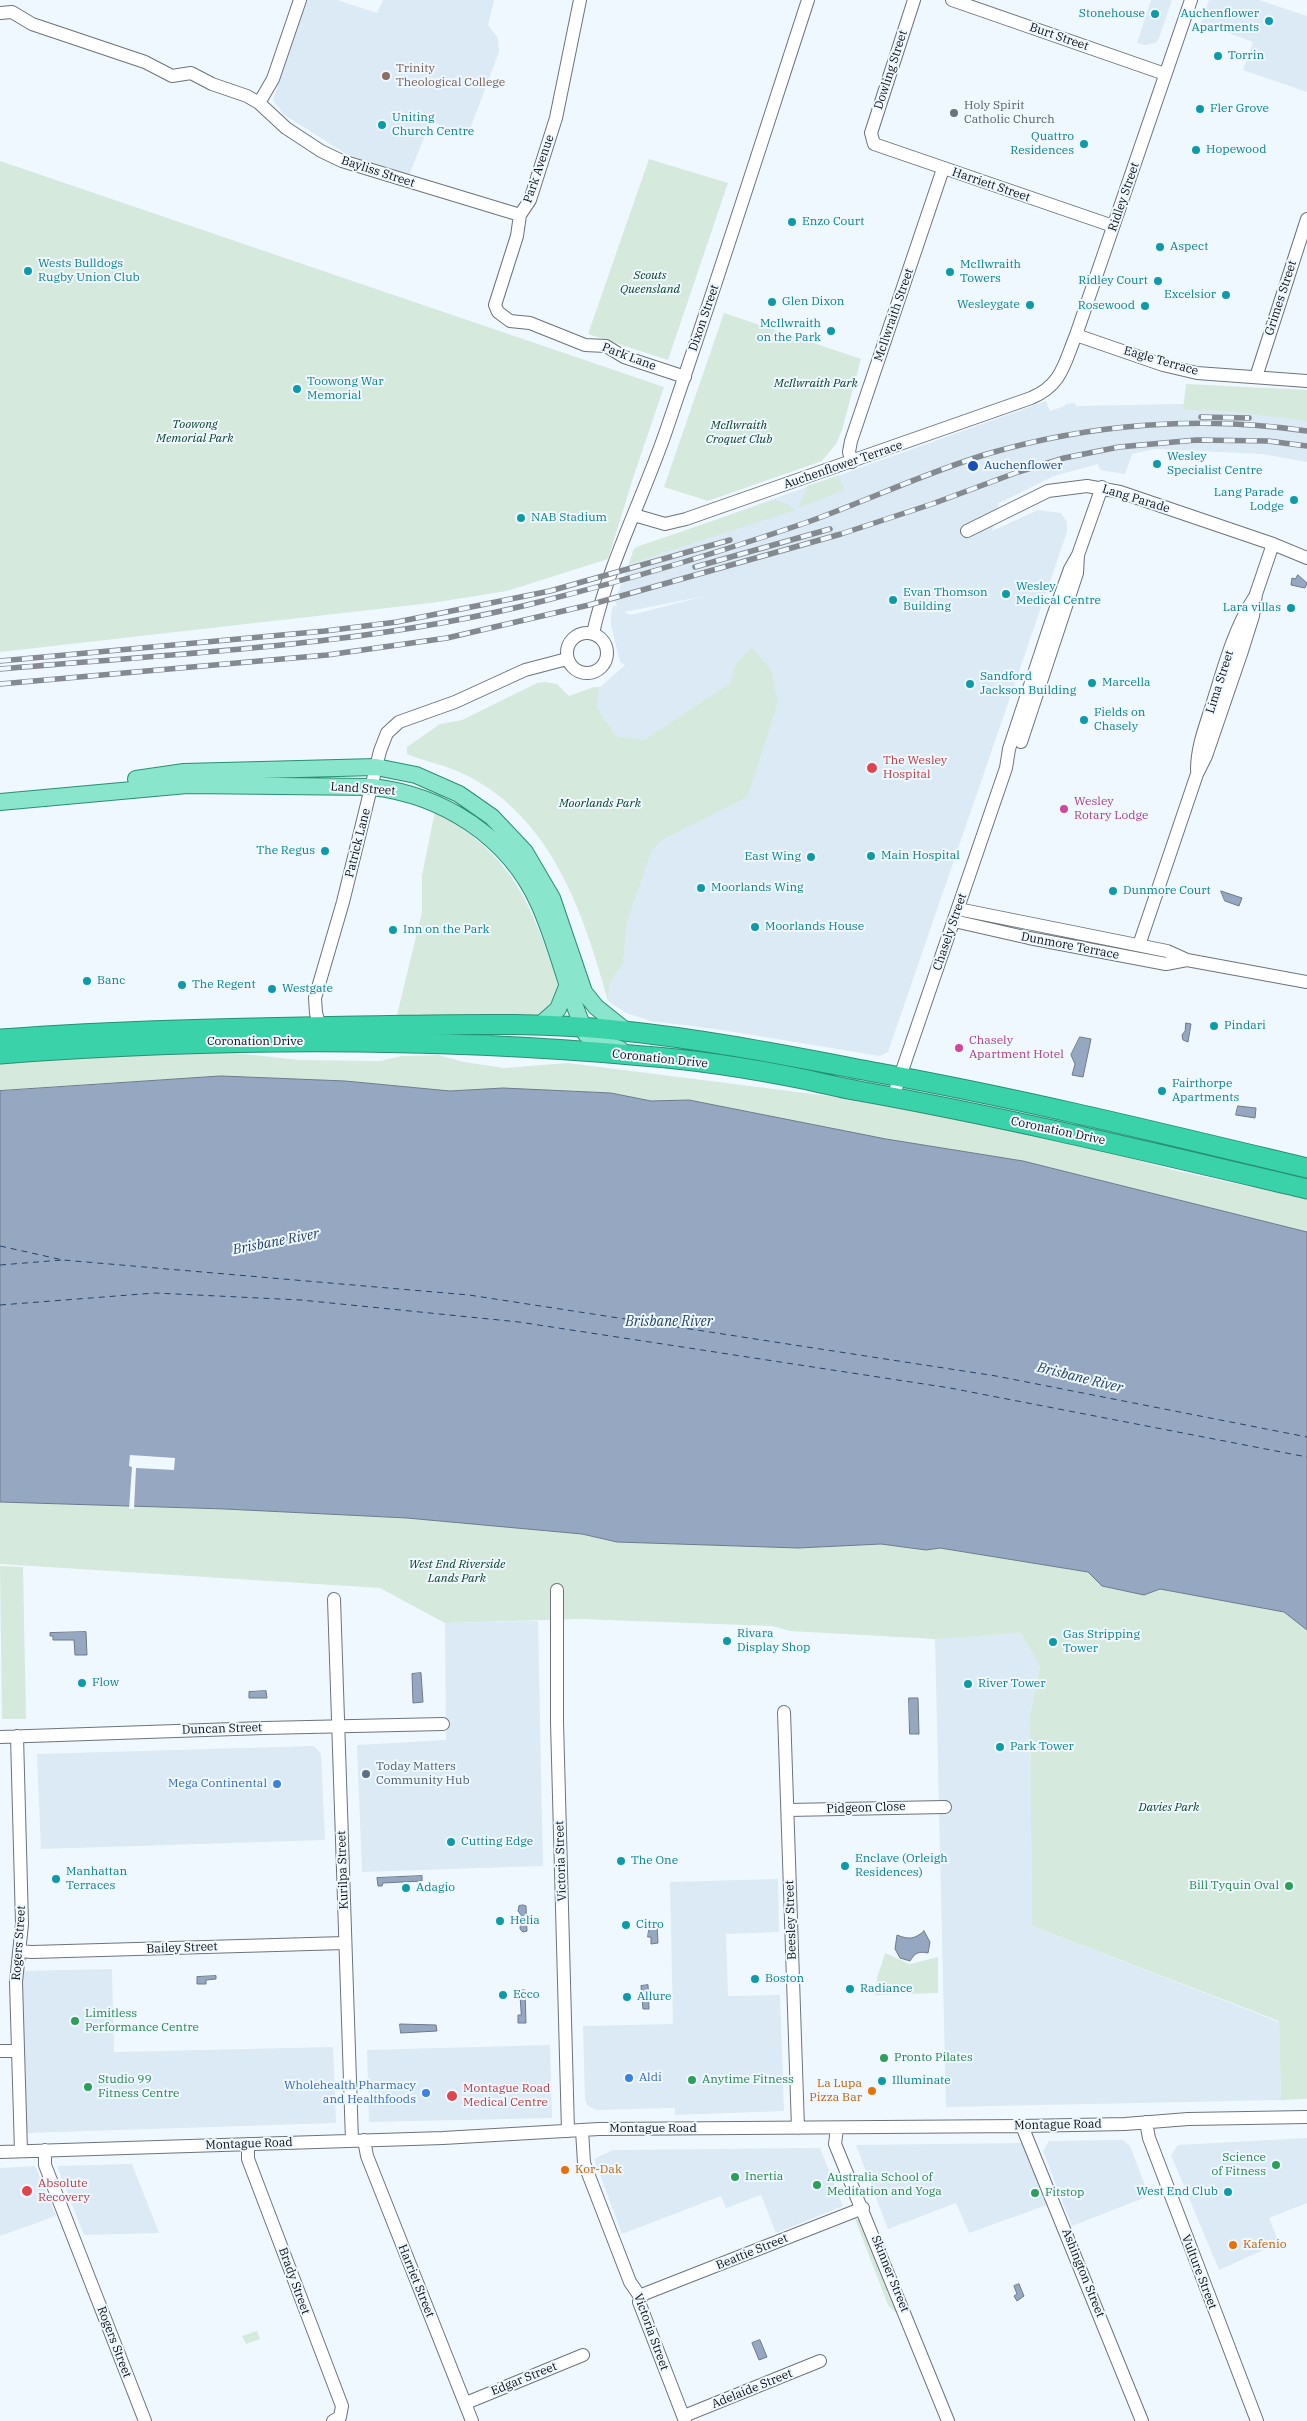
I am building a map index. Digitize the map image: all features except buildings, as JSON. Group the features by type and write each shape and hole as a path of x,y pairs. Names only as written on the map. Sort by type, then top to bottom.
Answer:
{"highway":[{"name":"Coronation Drive","path":"0,1039 141,1029 320,1026 538,1026 583,1027 626,1031 735,1046 900,1076 1070,1111 1307,1168"},
{"name":"Coronation Drive","path":"0,1054 202,1042 450,1043 644,1056 804,1079 894,1097 1111,1142 1307,1189"}],"main road":[{"name":"Land Street","path":"0,791 184,772 376,767 399,770 440,784 477,805 506,829 525,852 552,898 584,992 596,1007 626,1031"},
{"name":"Land Street","path":"0,802 187,785 372,787 398,791 436,803 463,817 491,839 515,866 539,903 583,1027 592,1040 644,1056"},
{"path":"538,1026 558,1009 568,984"}],"street":[{"path":"259,103 273,79 300,0"},
{"name":"Park Avenue","path":"516,323 503,317 495,305 517,236 520,215 530,200 556,118 580,0"},
{"name":"Dixon Street","path":"593,633 615,563 651,476 685,377 808,0"},
{"name":"Dowling Street","path":"871,141 871,133 914,0"},
{"name":"Burt Street","path":"952,0 1165,74"},
{"name":"Ridley Street","path":"1049,390 1062,369 1076,335 1191,0"},
{"name":"Bayliss Street","path":"0,13 12,12 32,24 145,62 172,76 191,73 259,103 286,128 321,151 342,161 520,215"},
{"name":"Harriett Street","path":"871,141 878,147 1113,226"},
{"name":"McIlwraith Street","path":"852,462 849,452 851,442 943,169"},
{"name":"Grimes Street","path":"1256,378 1307,219"},
{"name":"Park Lane","path":"516,323 530,323 585,345 606,346 624,357 685,377"},
{"name":"Eagle Terrace","path":"1076,335 1180,370 1197,373 1307,381"},
{"name":"Auchenflower Terrace","path":"634,515 657,522 676,522 852,462 1049,390"},
{"name":"Lang Parade","path":"968,531 1048,491 1075,486 1102,488 1273,544 1307,558"},
{"name":"Chasely Street","path":"894,1097 1006,768 1017,751 1077,574 1078,555 1102,488"},
{"name":"Lima Street","path":"1139,945 1197,774 1197,753 1216,692 1245,612 1256,594 1273,544"},
{"path":"587,632 593,633 603,640 607,653 603,665 592,672 580,672 574,669 567,659 567,646 575,636 587,632"},
{"name":"Patrick Lane","path":"320,1026 316,1013 315,998 376,767 387,733 398,722 455,702 526,670 567,659"},
{"name":"Dunmore Terrace","path":"956,915 1139,945 1167,951 1188,960 1307,982"},
{"name":"Dunmore Terrace","path":"956,915 1029,938 1166,964 1188,960"},
{"name":"Victoria Street","path":"557,1590 557,1722 568,2131"},
{"name":"Kurilpa Street","path":"334,1599 345,1942 358,2140"},
{"name":"Beesley Street","path":"784,1712 798,2128"},
{"name":"Duncan Street","path":"0,1737 443,1724"},
{"name":"Rogers Street","path":"17,1736 22,1924 16,1982 20,2151"},
{"name":"Pidgeon Close","path":"788,1810 944,1807"},
{"name":"Bailey Street","path":"19,1951 345,1942"},
{"path":"0,2051 18,2051"},
{"name":"Montague Road","path":"0,2152 463,2137 582,2130 1022,2126 1307,2116"},
{"name":"Vulture Street","path":"1146,2122 1149,2138 1186,2239 1257,2421"},
{"name":"Ashington Street","path":"1022,2126 1142,2421"},
{"name":"Skinner Street","path":"837,2128 835,2144 863,2208 948,2421"},
{"name":"Victoria Street","path":"582,2130 584,2163 630,2282 641,2298 639,2302 684,2419"},
{"name":"Harriet Street","path":"358,2140 367,2156 472,2421"},
{"name":"Brady Street","path":"248,2144 248,2159 342,2406 337,2419"},
{"name":"Rogers Street","path":"45,2150 45,2165 145,2421"},
{"name":"Beattie Street","path":"641,2298 644,2294 863,2208"},
{"name":"Edgar Street","path":"466,2403 583,2355"},
{"name":"Adelaide Street","path":"684,2419 820,2362"}],"shaded area":[{"name":"Trinity Theological College","path":"307,0 337,0 377,13 383,0 494,0 488,25 498,38 499,52 467,137 431,121 409,175 346,154 283,114 273,100"},
{"name":"Stonehouse","path":"1151,0 1172,0 1156,43 1145,45 1137,43"},
{"path":"1209,0 1259,0 1307,16 1307,92 1243,70 1253,42 1201,23"},
{"name":"The Wesley Hospital","path":"1307,398 1307,462 1262,454 1155,449 1132,454 1125,474 1100,470 1098,464 1054,476 995,505 999,504 992,531 1038,510 1061,513 1067,522 1067,532 888,1052 880,1056 722,1030 651,1021 626,1013 608,1001 610,982 623,964 627,923 652,850 663,840 748,797 778,703 772,671 752,646 735,665 730,683 644,740 616,736 597,707 600,687 625,665 620,662 611,625 611,615 613,605 617,607 615,601 634,549 1046,401 1050,411 1065,406 1065,404 1075,403 1076,406 1182,404","holes":["705,596 630,615 624,612"]},
{"path":"538,1621 543,1866 362,1872 357,1745 446,1740 445,1623"},
{"path":"1021,1633 1040,1667 1030,1714 1032,1926 1279,2022 1281,2100 946,2107 935,1639"},
{"path":"314,1746 321,1754 325,1840 41,1849 37,1754"},
{"path":"778,1879 779,1932 726,1934 728,1996 780,1995 784,2111 675,2115 675,2108 596,2110 588,2106 585,2100 583,2026 673,2024 670,1882"},
{"path":"112,1969 114,2052 333,2047 336,2123 27,2133 22,1971"},
{"path":"550,2045 552,2118 369,2122 367,2050"},
{"path":"1307,2138 1307,2203 1269,2218 1279,2243 1219,2270 1171,2155 1178,2145"},
{"path":"1123,2140 1130,2146 1149,2196 1072,2226 1043,2151 1049,2141"},
{"path":"1022,2143 1047,2205 969,2233 956,2203 888,2229 856,2145"},
{"path":"820,2148 843,2206 776,2233 761,2195 726,2208 721,2196 622,2234 594,2159 613,2150"},
{"path":"132,2164 159,2233 84,2235 57,2166"},
{"path":"35,2166 56,2216 0,2236 0,2168"}],"green space":[{"name":"Scouts Queensland","path":"649,159 728,183 668,360 588,334"},
{"name":"Toowong Memorial Park","path":"0,161 664,387 608,559 507,591 431,603 0,652"},
{"name":"McIlwraith Croquet Club","path":"724,313 861,359 842,430 836,444 822,461 708,501 664,487"},
{"path":"1186,384 1307,390 1307,421 1226,411 1183,410"},
{"path":"839,475 844,490 799,508 807,486"},
{"path":"774,500 788,504 795,510 629,564 634,549 639,546"},
{"name":"Moorlands Park","path":"752,646 772,671 778,703 748,797 663,840 652,850 627,923 623,964 610,982 608,1001 588,935 575,902 560,871 542,842 520,815 494,793 464,774 407,754 407,747 440,724 462,720 537,683 545,682 557,684 569,696 594,687 600,687 597,707 616,736 644,740 730,683 735,665"},
{"path":"435,811 462,828 501,864 527,904 538,927 558,982 559,996 542,1017 396,1019 422,912 422,875"},
{"path":"208,1050 299,1060 380,1061 402,1056 438,1055 464,1062 504,1068 568,1063 829,1096 994,1126 1086,1146 1177,1171 1307,1199 1307,1232 1023,1161 886,1139 689,1100 651,1101 611,1093 503,1088 450,1091 345,1081 221,1076 0,1091 0,1063"},
{"path":"0,1502 225,1509 407,1518 582,1534 617,1542 798,1548 881,1544 926,1550 940,1548 1088,1572 1102,1586 1144,1595 1160,1589 1284,1612 1307,1630 1307,2099 1281,2100 1279,2021 1032,1926 1030,1714 1040,1667 1021,1633 935,1639 790,1631 772,1626 580,1619 445,1623 380,1588 0,1564"},
{"path":"0,1566 23,1567 26,1719 2,1719"},
{"path":"885,1953 910,1964 938,1957 938,1993 875,1995 877,1978"},
{"path":"855,2219 859,2219 902,2319 888,2305"},
{"path":"257,2331 260,2339 246,2344 242,2336"}],"water":[{"path":"1298,575 1307,583 1305,588 1291,585 1292,578 1295,579"},
{"path":"1221,891 1242,898 1239,906 1225,901"},
{"path":"1186,1023 1191,1024 1188,1042 1183,1040 1182,1035 1185,1031"},
{"path":"1080,1037 1091,1039 1083,1077 1072,1075 1075,1064 1071,1055"},
{"name":"Brisbane River","path":"221,1076 345,1081 450,1091 503,1088 611,1093 651,1101 689,1100 886,1139 1023,1161 1307,1232 1307,1630 1284,1612 1160,1589 1144,1595 1102,1586 1088,1572 940,1548 926,1550 881,1544 798,1548 617,1542 582,1534 407,1518 225,1509 0,1502 0,1091"},
{"path":"1238,1106 1256,1108 1255,1118 1236,1115"},
{"path":"86,1632 87,1655 75,1655 74,1640 53,1640 53,1636 50,1636 50,1633"},
{"path":"421,1673 423,1702 413,1703 412,1674"},
{"path":"266,1691 267,1698 249,1698 249,1692"},
{"path":"909,1698 918,1698 919,1734 910,1734"},
{"path":"422,1876 422,1881 383,1883 382,1886 378,1886 377,1878"},
{"path":"519,1906 526,1906 527,1931 523,1932 520,1929 521,1915 518,1911"},
{"path":"650,1924 657,1924 658,1943 651,1944 651,1937 648,1937"},
{"path":"924,1931 930,1942 928,1953 917,1953 910,1961 900,1958 895,1949 897,1935 912,1938"},
{"path":"216,1976 216,1979 206,1980 206,1984 197,1984 197,1977"},
{"path":"648,1985 649,2009 643,2009 641,1986"},
{"path":"520,1990 525,1990 526,2023 518,2023 518,2015 521,2015"},
{"path":"400,2024 436,2025 437,2031 401,2033"},
{"path":"1019,2284 1024,2296 1017,2301 1014,2296 1017,2294 1014,2286"},
{"path":"760,2340 767,2357 759,2360 752,2343"}],"pier":[{"path":"130,1455 175,1458 174,1470 136,1468 134,1509 129,1509 132,1467 129,1466"}],"ferry route":[{"path":"0,1246 63,1260 469,1295 996,1376 1307,1437"},
{"path":"0,1265 62,1260"},
{"path":"0,1305 155,1293 301,1300 519,1322 950,1388 1307,1457"}],"railway":[{"path":"1201,417 1249,418"},
{"path":"0,669 275,646 344,638 480,616 580,592 644,574 805,523 918,478 987,454 1065,436 1105,429 1187,423 1267,426 1307,431"},
{"path":"0,684 327,655 447,638 589,605 841,534 932,504 1018,472 1064,458 1119,447 1196,440 1268,441 1307,446"},
{"path":"695,567 830,529"},
{"path":"0,661 325,631 397,622 550,591 730,540"}],"place":[{"name":"Stonehouse","path":"1155,14"},
{"name":"Auchenflower Apartments","path":"1269,21"},
{"name":"Torrin","path":"1218,56"},
{"name":"Trinity Theological College","path":"386,76"},
{"name":"Fler Grove","path":"1200,109"},
{"name":"Holy Spirit Catholic Church","path":"954,113"},
{"name":"Uniting Church Centre","path":"382,125"},
{"name":"Quattro Residences","path":"1084,144"},
{"name":"Hopewood","path":"1196,150"},
{"name":"Enzo Court","path":"792,222"},
{"name":"Aspect","path":"1160,247"},
{"name":"Wests Bulldogs Rugby Union Club","path":"28,271"},
{"name":"McIlwraith Towers","path":"950,272"},
{"name":"Ridley Court","path":"1158,281"},
{"name":"Excelsior","path":"1226,295"},
{"name":"Glen Dixon","path":"772,302"},
{"name":"Wesleygate","path":"1030,305"},
{"name":"Rosewood","path":"1145,306"},
{"name":"McIlwraith on the Park","path":"831,331"},
{"name":"Toowong War Memorial","path":"297,389"},
{"name":"Wesley Specialist Centre","path":"1157,464"},
{"name":"Auchenflower","path":"973,466"},
{"name":"Lang Parade Lodge","path":"1294,500"},
{"name":"NAB Stadium","path":"521,518"},
{"name":"Wesley Medical Centre","path":"1006,594"},
{"name":"Evan Thomson Building","path":"893,600"},
{"name":"Lara villas","path":"1291,608"},
{"name":"Marcella","path":"1092,683"},
{"name":"Sandford Jackson Building","path":"970,684"},
{"name":"Fields on Chasely","path":"1084,720"},
{"name":"The Wesley Hospital","path":"872,768"},
{"name":"Wesley Rotary Lodge","path":"1064,809"},
{"name":"The Regus","path":"325,851"},
{"name":"Main Hospital","path":"871,856"},
{"name":"East Wing","path":"811,857"},
{"name":"Moorlands Wing","path":"701,888"},
{"name":"Dunmore Court","path":"1113,891"},
{"name":"Moorlands House","path":"755,927"},
{"name":"Inn on the Park","path":"393,930"},
{"name":"Banc","path":"87,981"},
{"name":"The Regent","path":"182,985"},
{"name":"Westgate","path":"272,989"},
{"name":"Pindari","path":"1214,1026"},
{"name":"Chasely Apartment Hotel","path":"959,1048"},
{"name":"Fairthorpe Apartments","path":"1162,1091"},
{"name":"Rivara Display Shop","path":"727,1641"},
{"name":"Gas Stripping Tower","path":"1053,1642"},
{"name":"Flow","path":"82,1683"},
{"name":"River Tower","path":"968,1684"},
{"name":"Park Tower","path":"1000,1747"},
{"name":"Today Matters Community Hub","path":"366,1774"},
{"name":"Mega Continental","path":"277,1784"},
{"name":"Cutting Edge","path":"451,1842"},
{"name":"The One","path":"621,1861"},
{"name":"Enclave (Orleigh Residences)","path":"845,1866"},
{"name":"Manhattan Terraces","path":"56,1879"},
{"name":"Bill Tyquin Oval","path":"1289,1886"},
{"name":"Adagio","path":"406,1888"},
{"name":"Helia","path":"500,1921"},
{"name":"Citro","path":"626,1925"},
{"name":"Boston","path":"755,1979"},
{"name":"Radiance","path":"850,1989"},
{"name":"Ecco","path":"503,1995"},
{"name":"Allure","path":"627,1997"},
{"name":"Limitless Performance Centre","path":"75,2021"},
{"name":"Pronto Pilates","path":"884,2058"},
{"name":"Aldi","path":"629,2078"},
{"name":"Anytime Fitness","path":"692,2080"},
{"name":"Illuminate","path":"882,2081"},
{"name":"Studio 99 Fitness Centre","path":"88,2087"},
{"name":"La Lupa Pizza Bar","path":"872,2091"},
{"name":"Wholehealth Pharmacy and Healthfoods","path":"426,2093"},
{"name":"Montague Road Medical Centre","path":"452,2096"},
{"name":"Science of Fitness","path":"1276,2165"},
{"name":"Kor-Dak","path":"565,2170"},
{"name":"Inertia","path":"735,2177"},
{"name":"Australia School of Meditation and Yoga","path":"817,2185"},
{"name":"Absolute Recovery","path":"27,2191"},
{"name":"West End Club","path":"1228,2192"},
{"name":"Fitstop","path":"1035,2193"},
{"name":"Kafenio","path":"1233,2245"}],"park label":[{"name":"McIlwraith Park","path":"816,384"},
{"name":"West End Riverside Lands Park","path":"457,1572"},
{"name":"Davies Park","path":"1169,1808"}]}
